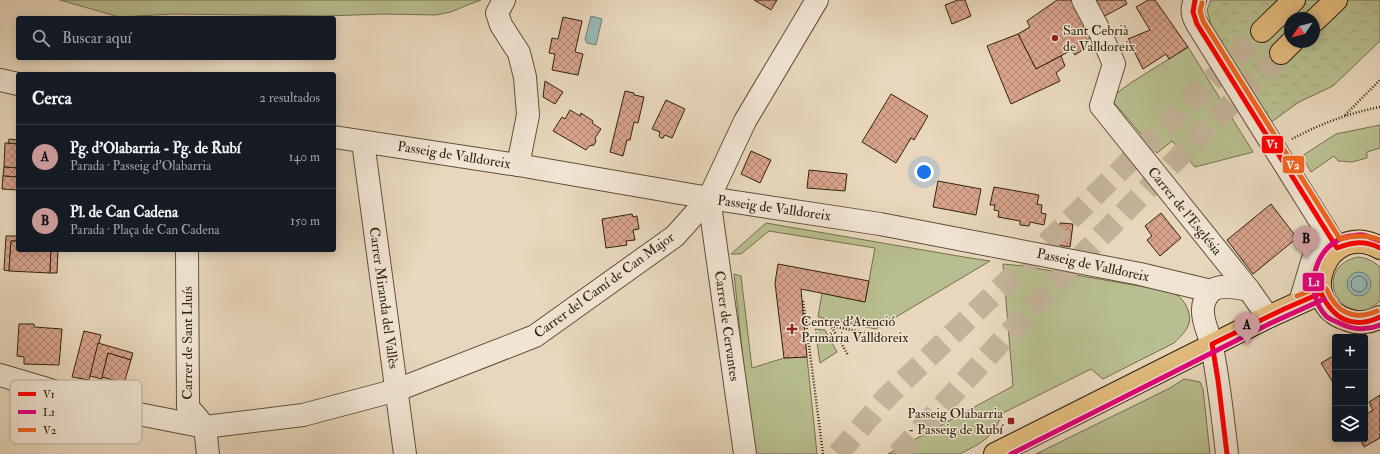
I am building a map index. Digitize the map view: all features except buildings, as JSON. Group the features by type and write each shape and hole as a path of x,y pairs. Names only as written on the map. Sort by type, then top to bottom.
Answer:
{"main road":[{"path":"1262,31 1294,0"},
{"path":"1320,15 1336,0"},
{"path":"1379,319 1367,322 1354,322 1343,319 1332,312 1325,303 1321,294 1320,278 1323,266 1330,255 1337,248 1350,243 1362,242 1374,244 1380,248"},
{"path":"995,454 1212,344 1300,302 1321,294"}],"street":[{"path":"504,0 497,13 501,25 519,53 525,77 528,115 518,165"},
{"name":"Carrer del Camí de Can Major","path":"142,415 205,427 303,415 397,390 535,336 674,236 709,198 745,121 817,0"},
{"name":"Carrer de l'Església","path":"1084,0 1114,64 1101,106 1249,290 1268,317"},
{"path":"1188,4 1201,30 1337,248"},
{"path":"0,80 16,84"},
{"name":"Passeig de Valldoreix","path":"336,137 518,165 709,198 888,225 1140,274 1211,291"},
{"name":"Carrer Miranda del Vallès","path":"363,142 405,454"},
{"name":"Carrer de Cervantes","path":"709,198 745,454"},
{"path":"1300,302 1312,262 1325,229"},
{"name":"Carrer de Sant Lluís","path":"187,252 188,407 205,427"},
{"path":"1227,454 1212,344 1203,321 1202,307 1211,291 1222,288 1249,290"},
{"name":"Carrer del Camí de Can Major","path":"0,375 17,380"},
{"path":"205,427 208,454"}],"path":[{"path":"1344,116 1380,80"},
{"path":"1290,140 1314,127 1344,116 1359,111 1380,107"},
{"path":"803,301 823,454"},
{"path":"806,322 883,336"},
{"path":"831,326 848,355"}],"green space":[{"path":"60,0 481,0 451,12 436,15 384,14 324,16 173,14 116,16"},
{"path":"1211,0 1380,0 1380,41 1333,86 1299,102 1270,123 1211,25 1207,10"},
{"path":"1188,47 1253,152 1195,167 1172,141 1157,153 1110,98 1132,82"},
{"path":"1380,125 1380,148 1367,152 1367,158 1352,162 1338,161 1334,156 1311,172 1302,156 1336,134"},
{"path":"766,223 990,261 876,329 818,317 822,293 865,302 875,248 769,231 741,254 731,254"},
{"path":"1358,257 1370,260 1380,267 1380,301 1366,309 1354,310 1344,305 1336,296 1333,285 1335,273 1343,263"},
{"path":"1003,264 1023,266 1157,289 1175,294 1184,302 1188,310 1190,319 1189,323 1185,331 1174,343 1103,379 1091,369 1003,413 996,427 987,438 960,454 888,454 1013,386"},
{"path":"734,274 741,276 752,368 784,358 807,357 817,454 753,454"},
{"path":"815,329 825,330 837,352 820,363"},
{"path":"1184,379 1200,382 1203,389 1210,454 1036,454 1170,388"}],"water":[{"path":"591,16 602,19 596,45 587,43 585,39"},
{"path":"1359,272 1367,276 1371,284 1367,292 1359,296 1351,292 1347,284 1351,276"}],"tunnel":[{"path":"838,454 885,399 1019,270 1262,31"},
{"path":"898,454 1053,285 1281,53"}],"transit line":[{"name":"V1","path":"1195,0 1193,12 1197,24 1337,248 1348,244 1358,243 1374,245 1380,248"},
{"name":"V2","path":"1202,3 1200,11 1203,21 1340,239 1360,236 1380,240"},
{"name":"L1","path":"1380,241 1361,235 1350,236 1338,240 1328,247 1321,257 1316,268 1314,281 1315,293 1319,305 1326,316 1354,328 1365,329 1380,325"},
{"name":"V2","path":"1297,296 1322,286 1327,289 1335,304 1346,312 1364,315 1377,311"},
{"name":"V1","path":"1227,454 1212,344 1321,293 1331,310 1345,320 1361,322 1370,321 1380,317"},
{"name":"L1","path":"1011,454 1271,323 1324,299"}],"place":[{"name":"Sant Cebrià de Valldoreix","path":"1055,38"},
{"name":"Pl. de Can Cadena","path":"1306,259"},
{"name":"Centre d'Atenció Primària Valldoreix","path":"792,329"},
{"name":"Pg. d'Olabarria - Pg. de Rubí","path":"1247,345"},
{"name":"Passeig Olabarria - Passeig de Rubí","path":"1011,421"}]}
